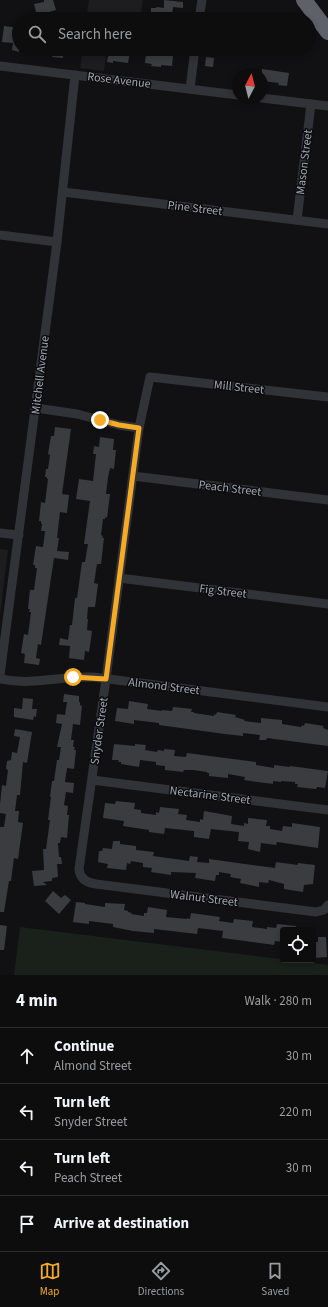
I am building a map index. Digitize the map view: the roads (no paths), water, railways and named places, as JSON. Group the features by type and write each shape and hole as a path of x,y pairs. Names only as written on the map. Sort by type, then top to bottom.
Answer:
{"highway":[{"path":"304,0 313,12"},
{"path":"316,16 328,32"}],"street":[{"path":"200,12 202,0"},
{"path":"190,89 194,56"},
{"name":"Rose Avenue","path":"0,66 232,94"},
{"name":"Mitchell Avenue","path":"0,675 57,242 75,75"},
{"path":"268,99 328,106"},
{"name":"Mason Street","path":"297,220 312,104"},
{"name":"Pine Street","path":"63,192 328,224"},
{"path":"0,235 57,242"},
{"name":"Mill Street","path":"150,378 328,397"},
{"name":"Snyder Street","path":"96,884 83,879 79,869 106,679 132,476 139,428 150,378"},
{"path":"36,408 77,414 119,425 139,428"},
{"name":"Peach Street","path":"132,476 328,500"},
{"path":"0,533 19,535"},
{"name":"Fig Street","path":"119,578 328,604"},
{"name":"Almond Street","path":"0,679 17,682 73,677 106,679 328,707"},
{"name":"Nectarine Street","path":"92,780 328,810"},
{"name":"Walnut Street","path":"96,884 312,911 324,910 328,905"}]}
